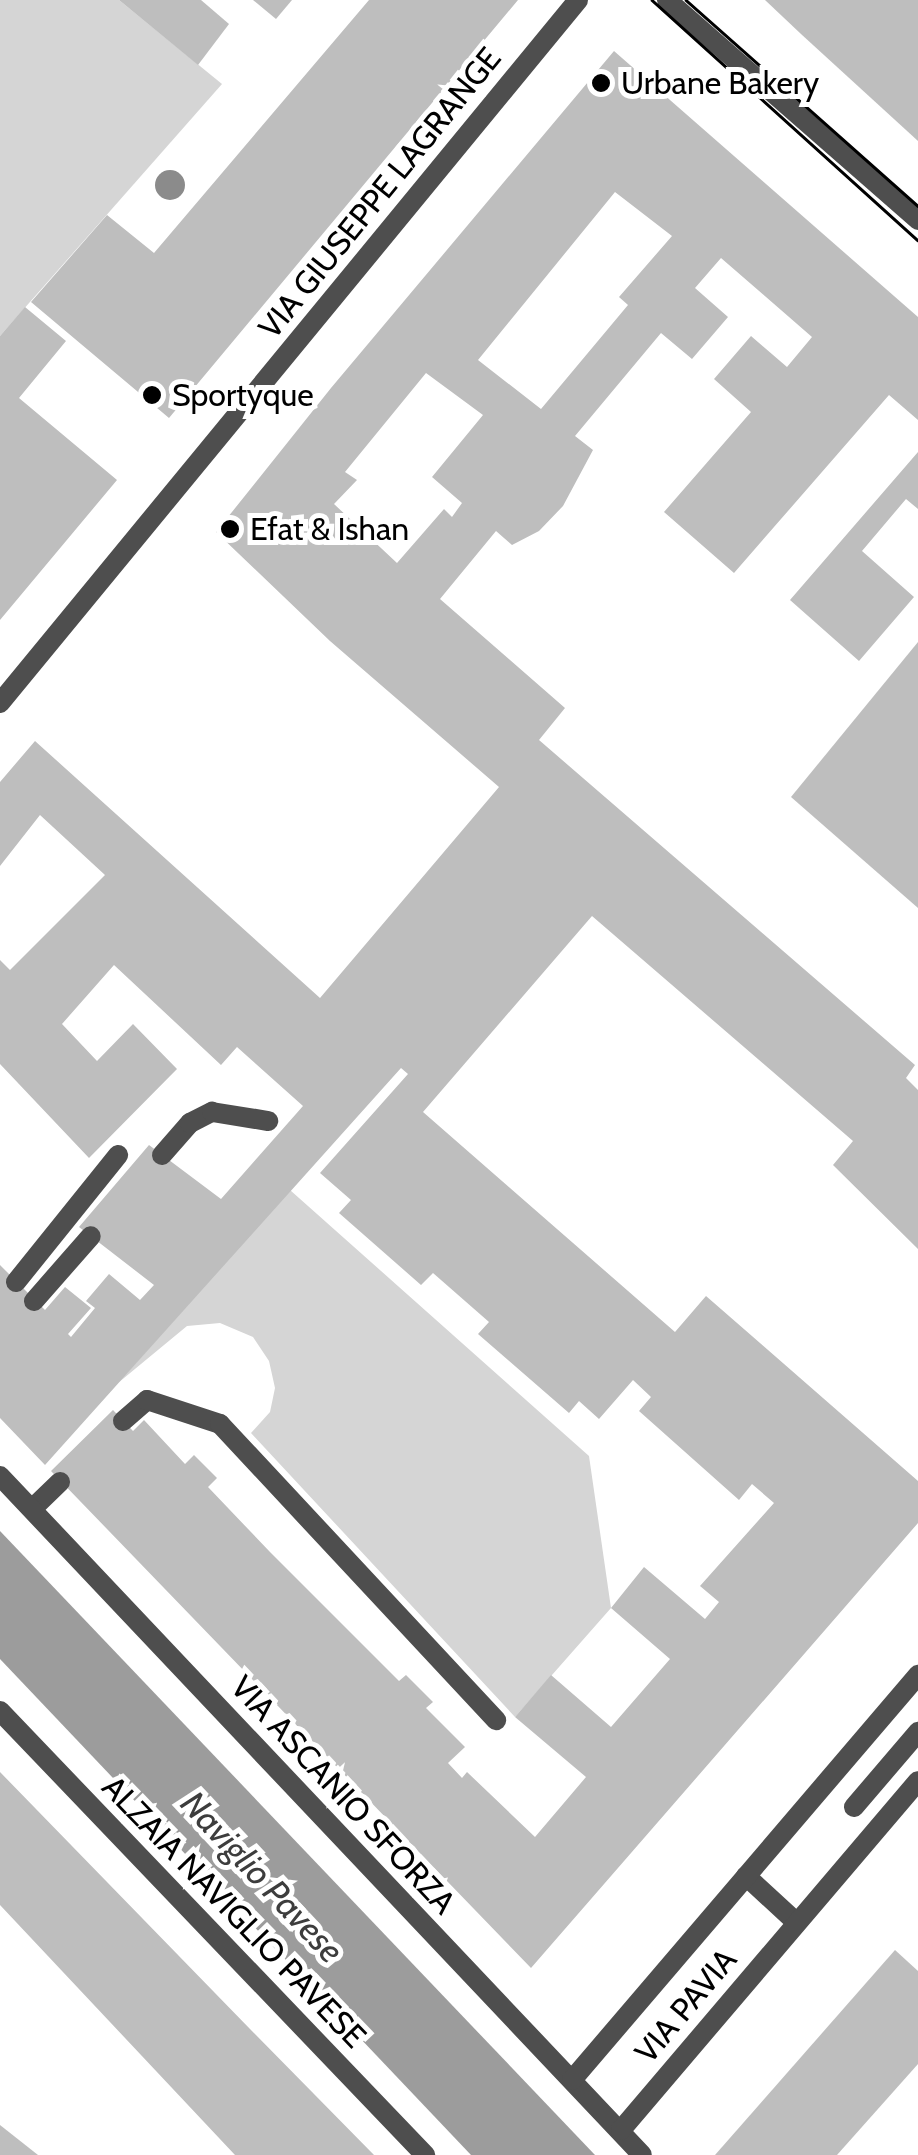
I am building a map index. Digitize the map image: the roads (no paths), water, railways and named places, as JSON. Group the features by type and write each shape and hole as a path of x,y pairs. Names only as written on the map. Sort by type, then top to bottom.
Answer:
{"street":[{"name":"VIA GIUSEPPE LAGRANGE","path":"0,703 578,0"},
{"path":"667,0 918,220"},
{"path":"162,1155 190,1123 212,1112 268,1121"},
{"path":"16,1282 118,1155"},
{"path":"34,1301 91,1236"},
{"path":"124,1421 147,1400 220,1424 496,1720"},
{"name":"VIA ASCANIO SFORZA","path":"0,1476 642,2155"},
{"path":"32,1509 60,1482"},
{"name":"VIA PAVIA","path":"572,2080 918,1675"},
{"name":"ALZAIA NAVIGLIO PAVESE","path":"0,1711 426,2155"},
{"path":"854,1806 918,1732"},
{"name":"VIA PAVIA","path":"621,2130 918,1781"},
{"path":"746,1876 796,1922"}],"water":[{"name":"Naviglio Pavese","path":"0,1531 595,2155 471,2155 0,1659"}],"tram line":[{"path":"652,0 918,240"},
{"path":"686,0 918,206"}],"place":[{"name":"Urbane Bakery","path":"601,83"},
{"name":"Sportyque","path":"152,395"},
{"name":"Efat & Ishan","path":"230,529"}]}
